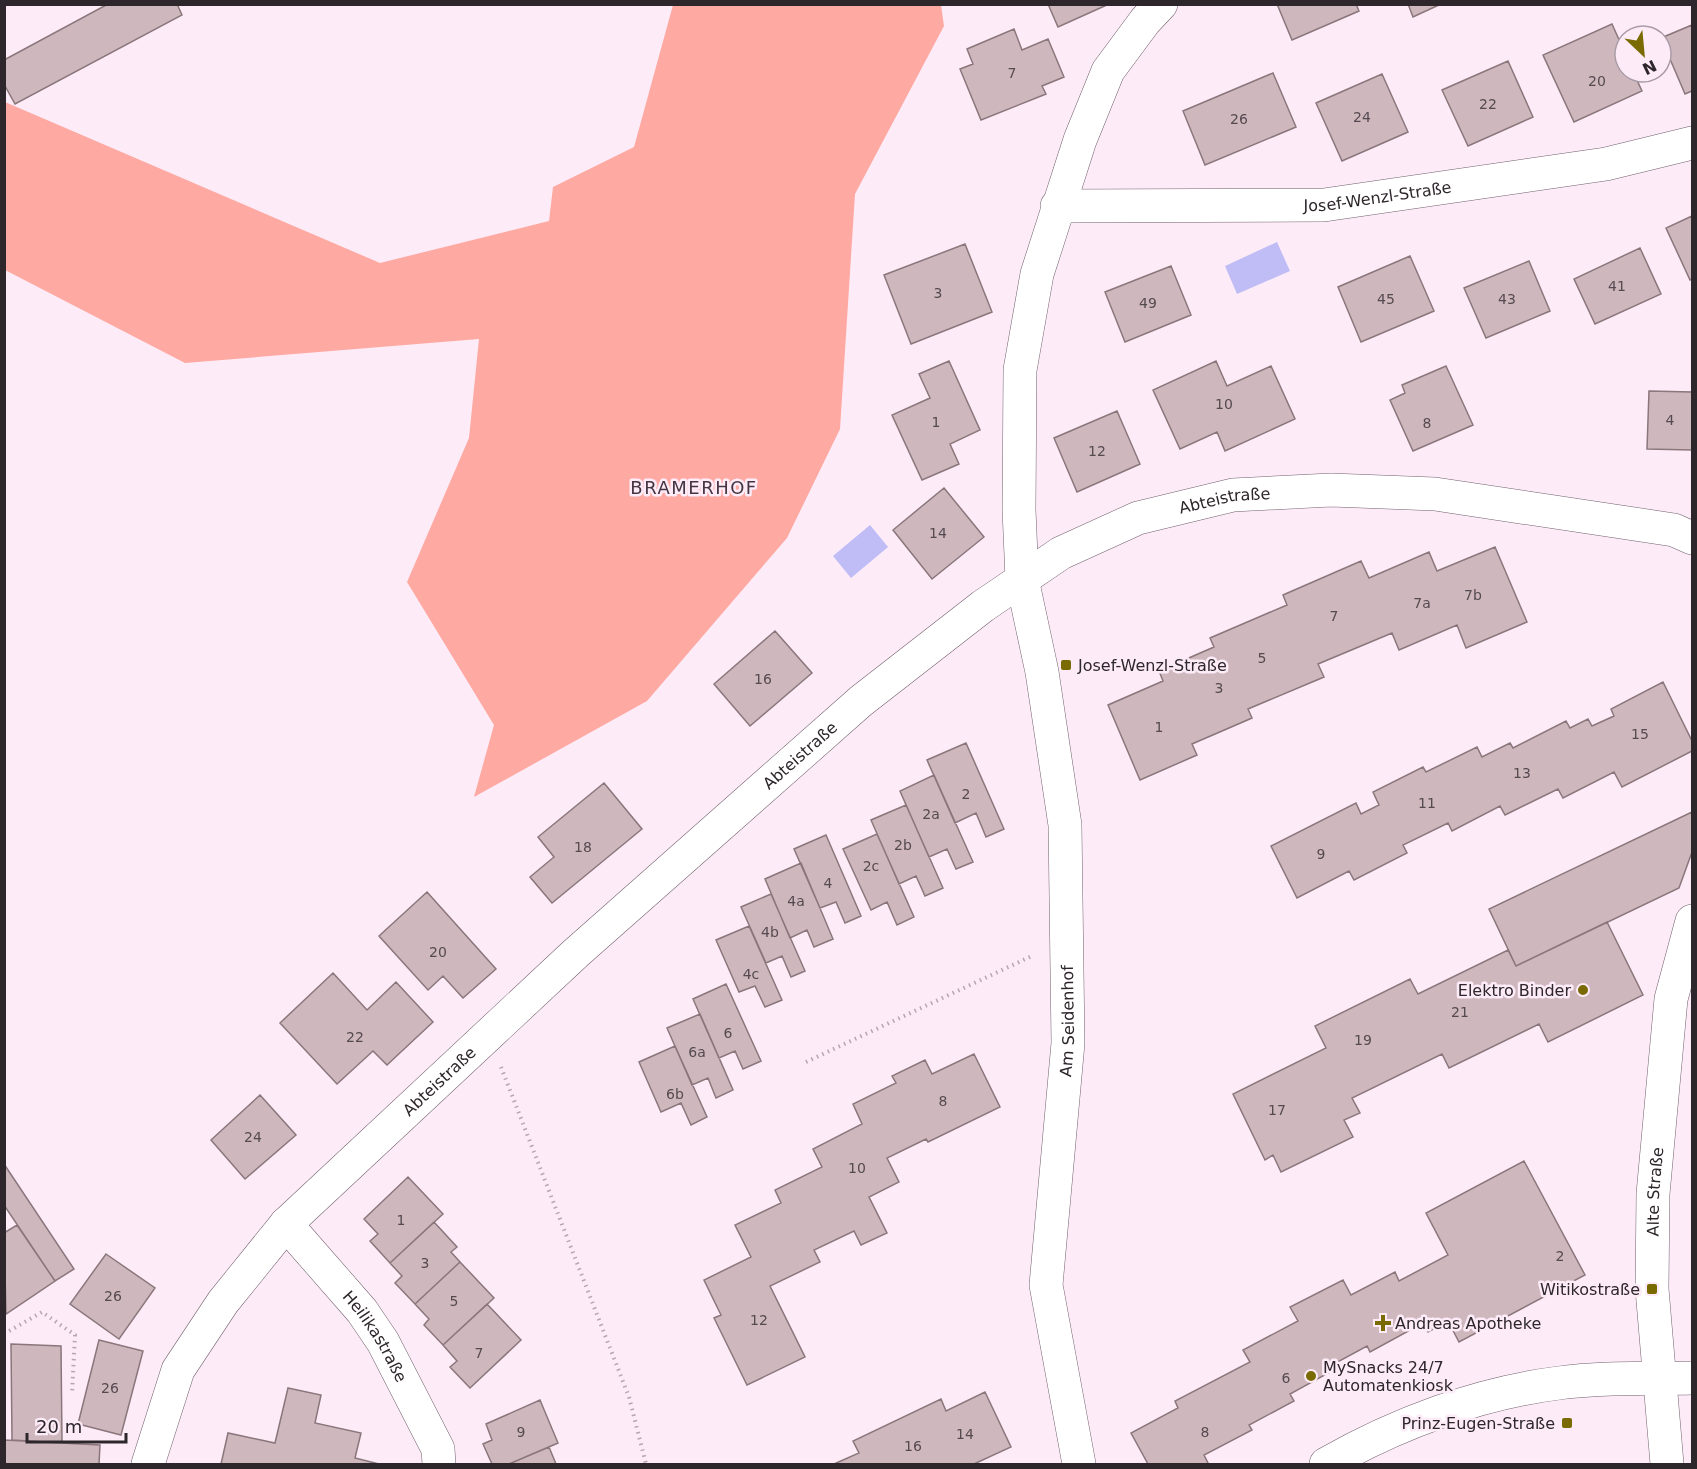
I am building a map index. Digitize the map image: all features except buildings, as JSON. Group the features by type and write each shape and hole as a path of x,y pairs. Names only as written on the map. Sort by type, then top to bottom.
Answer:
{"street":[{"path":"1022,579 1019,510 1020,370 1037,274 1057,206 1108,70 1145,21 1161,4"},
{"name":"Josef-Wenzl-Straße","path":"1057,206 1324,205 1606,164 1692,143"},
{"name":"Abteistraße","path":"148,1464 178,1370 223,1302 286,1224 576,952 861,701 1022,579 1061,553 1138,518 1233,495 1331,489 1435,494 1674,531 1692,538"},
{"name":"Am Seidenhof","path":"1022,579 1042,672 1065,825 1068,1043 1046,1285 1079,1464"},
{"name":"Alte Straße","path":"1667,1464 1652,1289 1653,1194 1671,999 1692,921"},
{"name":"Heilikastraße","path":"286,1224 355,1302 383,1342 438,1449 440,1464"},
{"path":"1326,1464 1361,1444 1417,1420 1485,1398 1559,1383 1692,1378"}],"path":[{"path":"806,1062 1068,940"},
{"path":"488,1035 629,1397 646,1464"},
{"path":"4,1334 42,1312 75,1335 72,1394"}],"shaded area":[{"path":"673,5 941,5 944,26 855,194 840,429 787,538 647,701 474,797 494,725 407,582 469,438 479,339 185,363 5,270 5,102 380,263 549,221 553,187 634,147"}],"water":[{"path":"1277,242 1290,271 1237,294 1225,266"},
{"path":"870,525 888,547 851,578 833,556"}],"place":[{"name":"Josef-Wenzl-Straße","path":"1066,665"},
{"name":"Elektro Binder","path":"1583,990"},
{"name":"Witikostraße","path":"1652,1289"},
{"name":"Andreas Apotheke","path":"1383,1323"},
{"name":"MySnacks 24/7 Automatenkiosk","path":"1311,1376"},
{"name":"Prinz-Eugen-Straße","path":"1567,1423"}],"district":[{"name":"BRAMERHOF","path":"694,488"}]}
